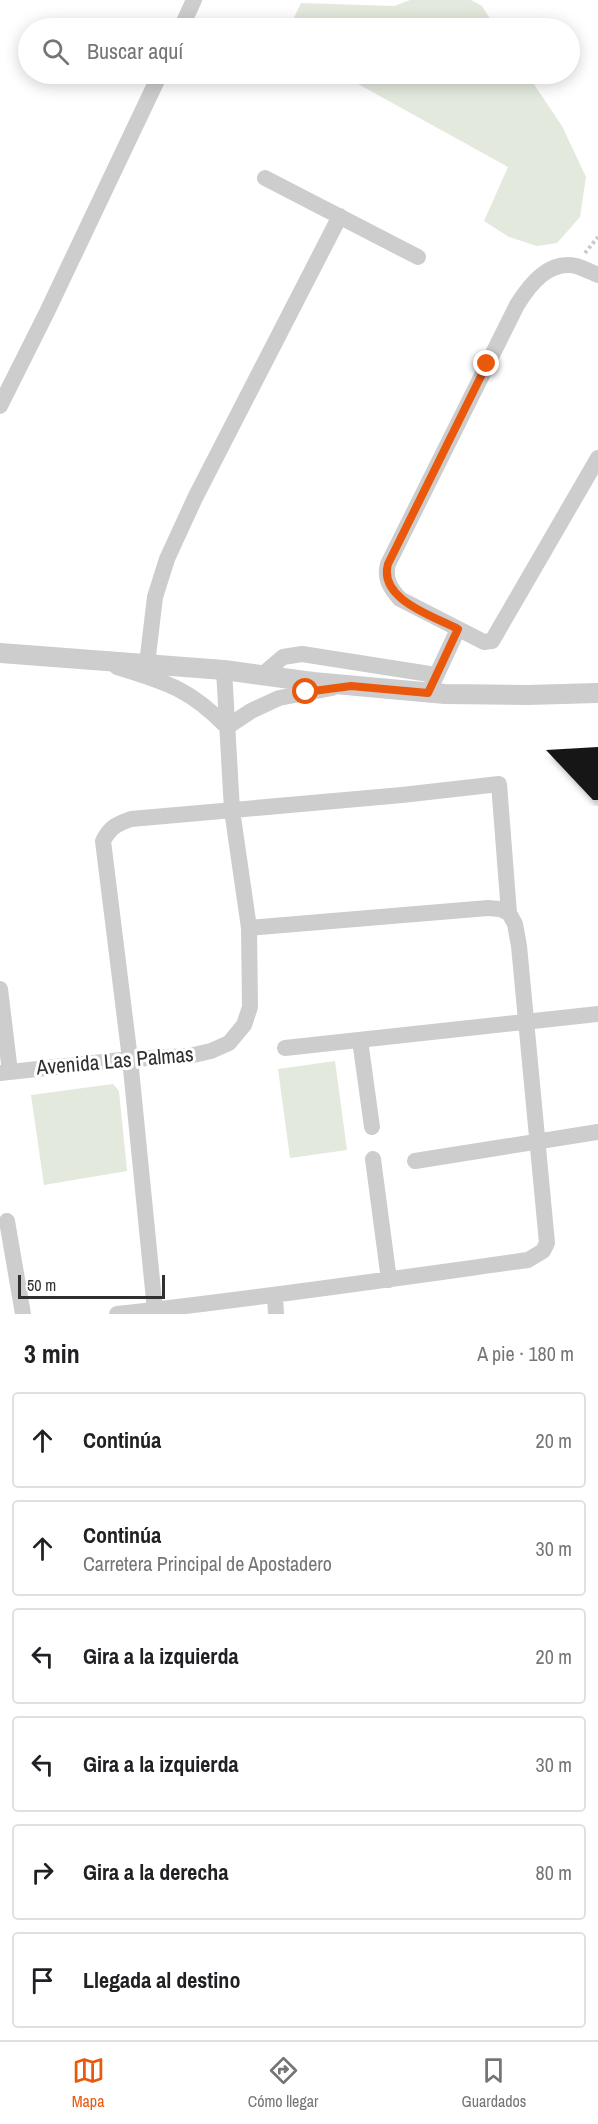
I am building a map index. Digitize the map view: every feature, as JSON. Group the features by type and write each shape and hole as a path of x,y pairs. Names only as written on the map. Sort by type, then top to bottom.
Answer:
{"street":[{"path":"186,18 194,0"},
{"path":"0,406 155,84"},
{"path":"265,178 418,256"},
{"path":"147,664 155,597 167,559 195,498 340,216"},
{"path":"598,275 575,266 556,266 529,286 517,305 388,564 385,573 390,588 400,599 484,642 492,641 598,458"},
{"path":"432,684 458,629"},
{"path":"0,653 224,670 351,686"},
{"path":"262,675 284,657 303,654 432,684 527,695 598,693"},
{"path":"98,661 170,684 211,710 227,727"},
{"path":"224,670 232,810 249,928 488,908 500,909 509,913"},
{"path":"227,727 251,711 279,698 351,686 432,684"},
{"path":"117,1314 155,1310 275,1296 528,1260 543,1251 546,1243 519,946 515,924 509,913 499,784 131,819 117,824 108,831 103,841 130,1059 155,1310"},
{"name":"Avenida Las Palmas","path":"5,1072 130,1059 189,1056 211,1051 229,1043 244,1025 250,1007 249,928"},
{"path":"0,989 5,1072"},
{"path":"285,1048 598,1014"},
{"path":"360,1040 372,1127"},
{"path":"415,1161 598,1132"},
{"path":"373,1159 389,1280"},
{"path":"7,1221 23,1314"},
{"path":"275,1296 276,1314"}],"shaded area":[{"path":"410,0 471,0 482,6 490,18 294,18 301,3 394,6"},
{"path":"358,84 534,84 562,126 586,177 580,217 557,243 537,246 509,237 484,221 508,167"},
{"path":"335,1061 347,1150 290,1158 278,1069"},
{"path":"113,1084 119,1091 127,1171 44,1185 31,1095"}],"building":[{"path":"598,747 598,800 593,800 546,750"}],"route":[{"path":"306,692 351,686 428,693 458,629 400,599 390,588 385,573 487,364"}]}
